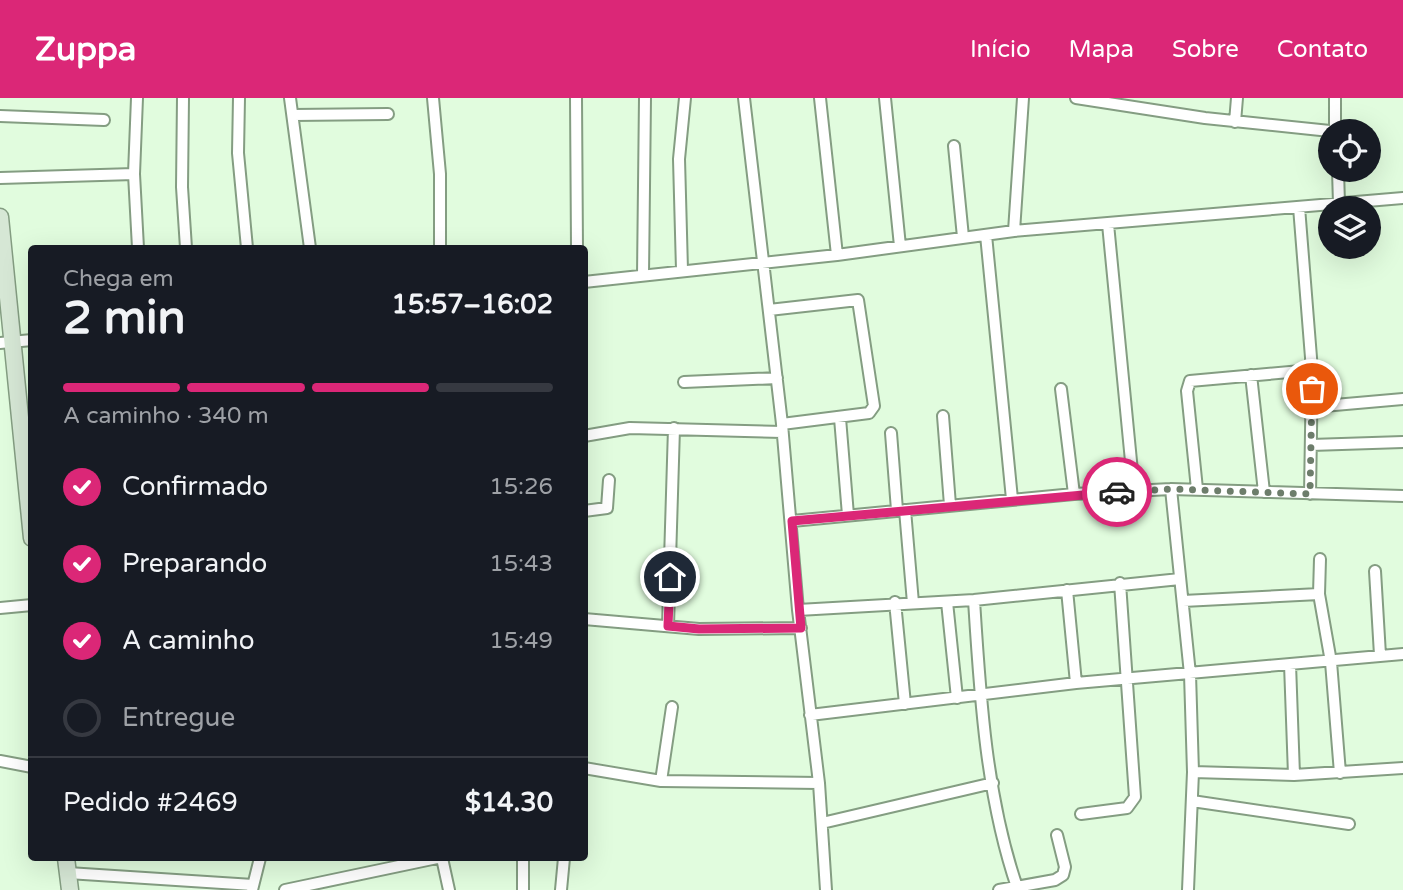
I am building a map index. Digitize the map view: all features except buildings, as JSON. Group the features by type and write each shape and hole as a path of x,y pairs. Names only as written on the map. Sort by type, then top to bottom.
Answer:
{"street":[{"path":"137,98 134,174 138,245"},
{"path":"183,98 186,245"},
{"path":"239,98 238,153 247,245"},
{"path":"290,98 310,245"},
{"path":"433,98 440,174 440,245"},
{"path":"576,98 577,245"},
{"path":"643,275 645,98"},
{"path":"682,270 679,159 685,98"},
{"path":"744,98 792,521 799,610 819,783 826,890"},
{"path":"820,98 837,255"},
{"path":"885,98 900,246"},
{"path":"1014,231 1023,98"},
{"path":"1076,98 1124,102 1235,122 1318,130"},
{"path":"1235,122 1237,98"},
{"path":"1333,119 1335,98"},
{"path":"293,115 388,114"},
{"path":"0,116 104,120"},
{"path":"954,146 963,237"},
{"path":"0,178 134,174"},
{"path":"1381,200 1403,198"},
{"path":"588,282 837,255 1014,231 1318,206"},
{"path":"1298,207 1312,370 1310,494"},
{"path":"0,217 6,343 27,436 28,457"},
{"path":"1108,223 1134,492"},
{"path":"986,234 1012,499"},
{"path":"588,435 630,428 782,428 873,410 857,299 769,310"},
{"path":"6,343 28,340"},
{"path":"1197,489 1187,385 1190,381 1312,370"},
{"path":"1251,375 1264,492"},
{"path":"684,382 777,378"},
{"path":"1062,389 1074,494"},
{"path":"1312,407 1403,399"},
{"path":"943,416 950,505"},
{"path":"840,418 848,515"},
{"path":"668,626 674,428"},
{"path":"891,433 913,603"},
{"path":"1311,444 1403,442"},
{"path":"588,510 607,508 609,480"},
{"path":"1171,489 1190,674 1193,772 1188,890"},
{"path":"792,521 1012,499 1171,489 1403,496"},
{"path":"1320,559 1319,594 1331,662 1340,773"},
{"path":"1375,571 1380,655"},
{"path":"799,610 895,602 974,600 1120,583 1180,579"},
{"path":"1081,814 1128,808 1135,797 1120,583"},
{"path":"1067,590 1076,683"},
{"path":"1183,601 1319,594"},
{"path":"974,600 979,696 993,783 1018,888"},
{"path":"947,601 957,698"},
{"path":"895,602 905,704"},
{"path":"0,608 28,605"},
{"path":"588,619 699,629 801,628"},
{"path":"810,715 1076,683 1403,654"},
{"path":"1290,664 1294,775"},
{"path":"661,781 672,707"},
{"path":"0,761 28,767"},
{"path":"1193,772 1294,775 1403,768"},
{"path":"588,769 661,781 819,783"},
{"path":"822,823 993,783"},
{"path":"1192,801 1349,824"},
{"path":"999,890 1055,880 1063,875 1065,867 1058,835"},
{"path":"70,890 67,865 253,887 259,861"},
{"path":"285,890 425,861"},
{"path":"440,861 449,890"},
{"path":"523,861 523,890"},
{"path":"561,890 564,861"}],"way so far":[{"path":"1117,492 1197,489 1310,494 1312,389"}],"route":[{"path":"670,577 668,626 699,629 801,628 792,521 1117,492"}]}
